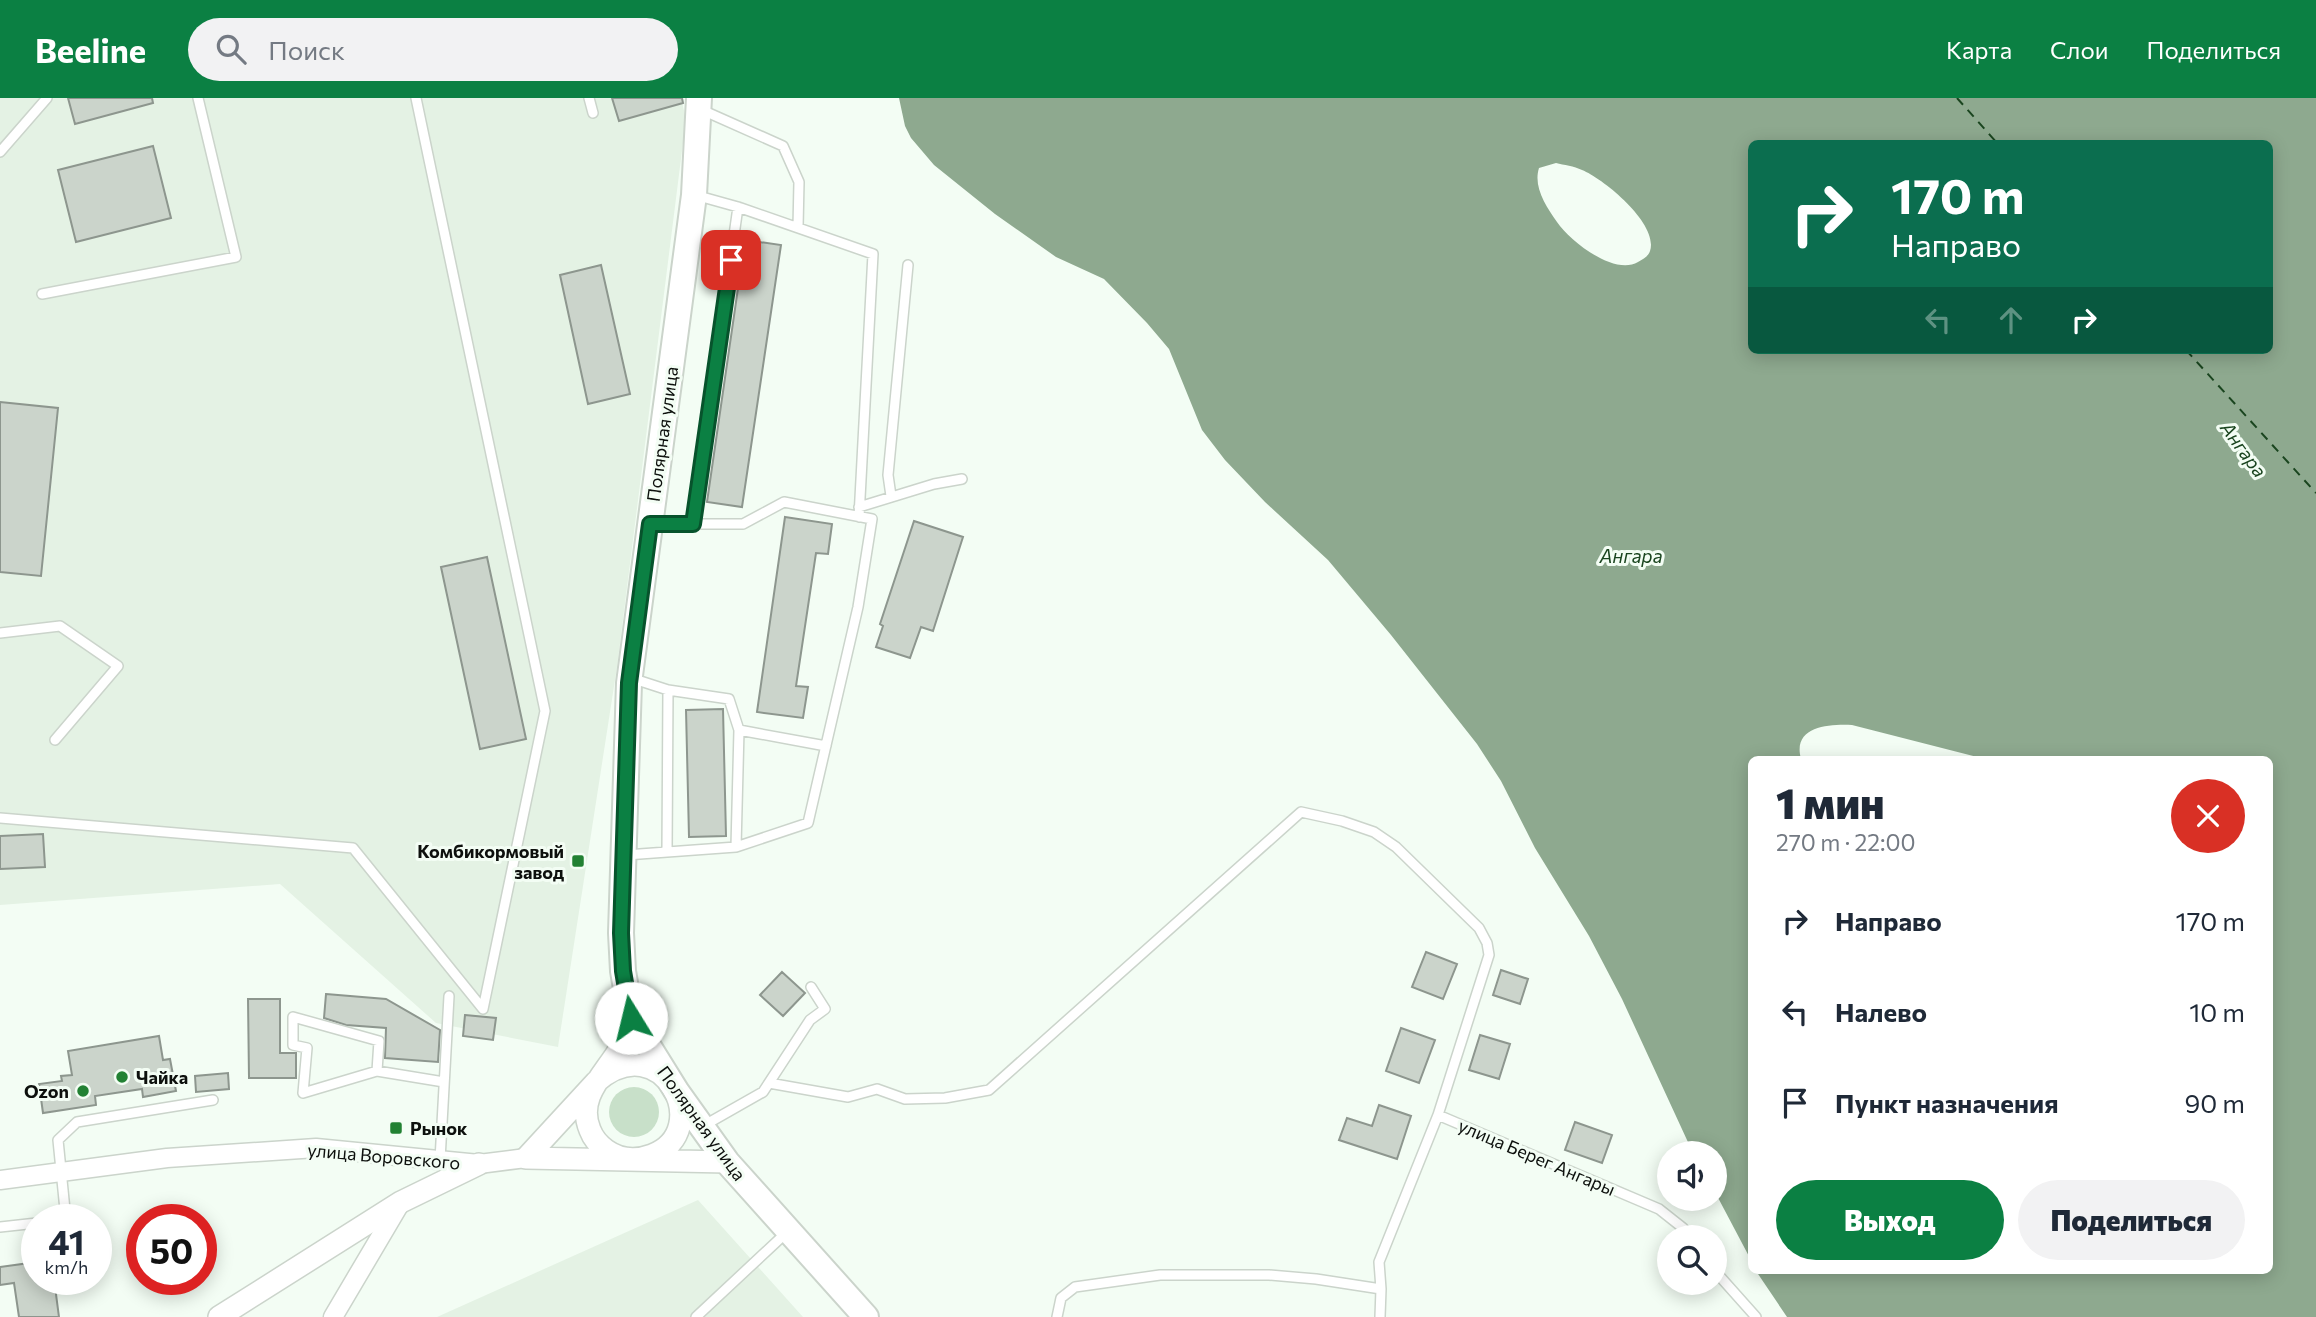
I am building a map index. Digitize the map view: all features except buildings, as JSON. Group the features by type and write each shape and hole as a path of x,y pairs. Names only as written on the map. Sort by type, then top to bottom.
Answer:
{"main road":[{"name":"Полярная улица","path":"699,104 694,195 629,677 621,933 623,971 631,1018 677,1092 727,1162 866,1317"}],"street":[{"path":"526,1158 596,1082 622,1046 631,1018"},
{"path":"636,1064 651,1068 664,1075 677,1092 681,1116 677,1130 670,1143 658,1153 644,1159 614,1156 602,1148 590,1130 586,1109 589,1095 596,1082 614,1069 636,1064"},
{"name":"улица Воровского","path":"0,1180 167,1158 316,1147 479,1164 526,1158 727,1162"},
{"path":"219,1317 401,1202 479,1164"},
{"path":"333,1317 401,1202"}],"lane":[{"path":"0,152 47,98"},
{"path":"42,294 236,257 198,98"},
{"path":"0,818 353,848 483,1009 545,711 416,98"},
{"path":"589,98 593,113"},
{"path":"699,104 783,146 799,182 798,227"},
{"path":"694,195 738,207 873,254 859,512"},
{"path":"693,524 738,207"},
{"path":"891,496 887,475 908,265"},
{"path":"859,512 891,496 962,479"},
{"path":"624,855 736,847 808,823 858,607 872,519 859,512 784,502 743,524 650,524"},
{"path":"0,633 60,626 118,666 55,740"},
{"path":"629,677 668,690 729,699 738,730 736,847"},
{"path":"667,852 668,690"},
{"path":"738,730 826,746"},
{"path":"769,1083 848,1097 877,1088 905,1099 946,1098 989,1090 1301,811 1342,821 1374,832 1385,839 1479,928 1486,943 1489,955 1438,1115"},
{"path":"702,1127 763,1093 810,1020 825,1009 811,987"},
{"path":"440,1160 449,996"},
{"path":"377,1071 379,1041 293,1017 293,1045 307,1048 303,1093 377,1071 444,1082"},
{"path":"64,1204 58,1140 78,1122 213,1100"},
{"name":"улица Берег Ангары","path":"1380,1317 1380,1262 1438,1115 1659,1209 1679,1225"},
{"path":"0,1227 21,1225"},
{"path":"696,1317 789,1231"},
{"path":"1057,1317 1061,1298 1075,1287 1160,1275 1269,1275 1381,1289"},
{"path":"1727,1284 1756,1317"}],"shaded area":[{"path":"0,98 681,98 686,119 617,667 558,1047 436,1023 280,884 0,905"},
{"path":"634,1087 651,1095 659,1112 651,1129 634,1137 617,1129 609,1112 617,1095"},
{"path":"698,1200 803,1317 437,1317"}],"water":[{"name":"Ангара","path":"899,98 2316,98 2316,1317 1787,1317 1758,1274 2273,1274 2273,756 1973,756 1843,725 1814,729 1807,733 1802,740 1801,756 1748,756 1748,1254 1725,1211 1727,1141 1687,1141 1622,999 1589,936 1535,848 1501,781 1477,744 1328,560 1265,502 1225,460 1202,430 1169,349 1147,323 1104,279 1056,257 995,214 934,165 911,138 905,126","holes":["1556,163 1592,175 1616,192 1646,228 1651,240 1650,251 1638,262 1628,265 1605,261 1582,247 1557,222 1539,189 1539,168"]}],"ferry route":[{"path":"1957,98 1994,140"},
{"path":"2190,354 2316,493"}],"place":[{"name":"Комбикормовый завод","path":"578,861"},
{"name":"Чайка","path":"122,1077"},
{"name":"Ozon","path":"83,1091"},
{"name":"Рынок","path":"396,1128"}],"route":[{"path":"631,1018 623,971 621,933 629,683 650,524 693,524 731,260"}]}
